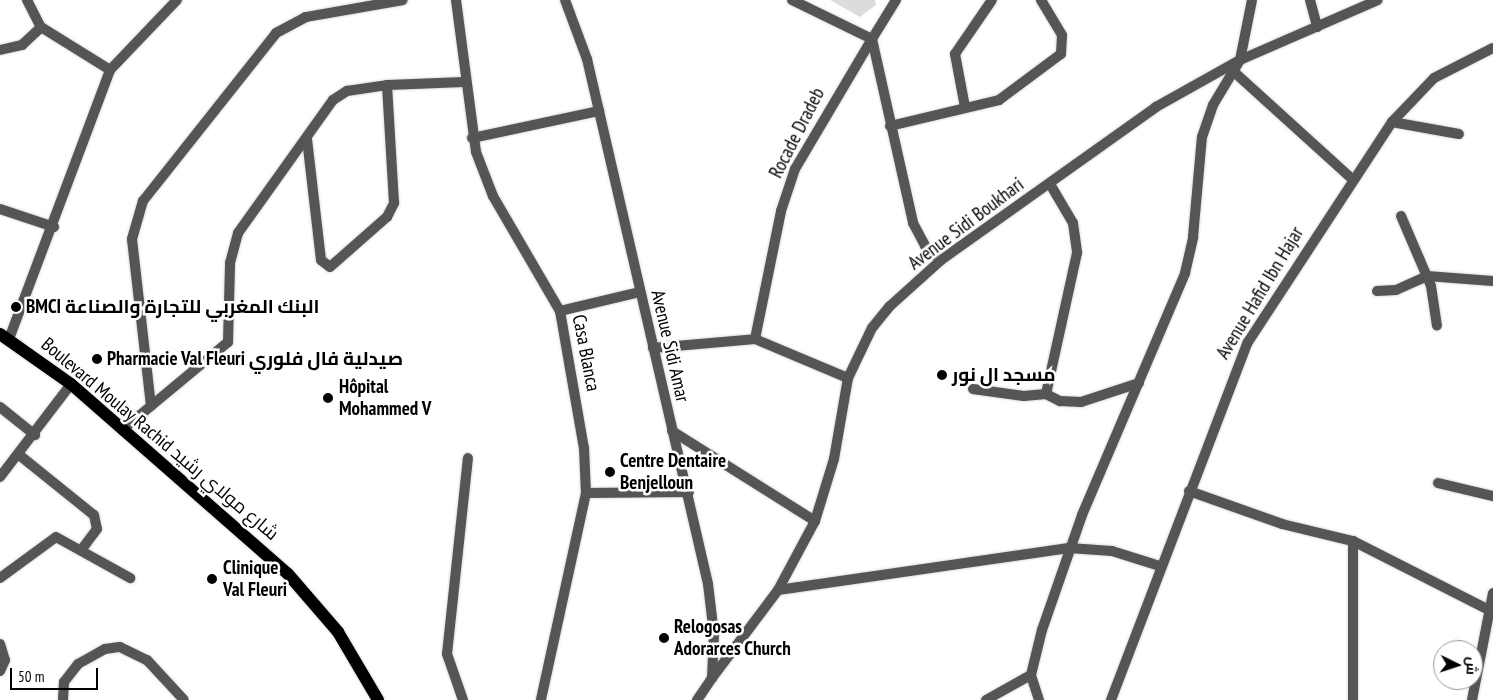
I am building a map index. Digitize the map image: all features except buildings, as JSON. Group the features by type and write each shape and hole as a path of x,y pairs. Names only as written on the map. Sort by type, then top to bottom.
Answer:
{"main road":[{"name":"Boulevard Moulay Rachid شارع مولاي رشيد","path":"5,337 71,384 305,592 338,632 378,700"}],"street":[{"path":"27,0 40,27 110,70"},
{"path":"5,337 54,227 110,70 177,0"},
{"path":"151,406 132,239 143,201 276,33 306,17 403,0"},
{"name":"Casa Blanca","path":"456,0 472,138 493,196 560,311 580,416 586,493 541,700"},
{"name":"Avenue Sidi Amar","path":"565,0 582,42 600,111 672,431 689,492 711,605 712,678"},
{"path":"792,0 872,39 890,126 916,231 941,260"},
{"name":"Rocade Dradeb","path":"755,339 781,211 795,168 896,0"},
{"path":"965,107 955,56 992,0"},
{"path":"890,126 1001,99 1061,53 1062,35 1041,0"},
{"path":"1039,700 1031,675 1069,548 1185,273 1193,237 1202,137 1212,105 1240,60 1252,0"},
{"path":"1310,0 1317,27"},
{"name":"Avenue Sidi Boukhari","path":"712,678 778,590 815,521 834,459 848,378 879,319 941,260 1050,184 1139,118 1240,60 1378,0"},
{"path":"0,50 22,45 40,27"},
{"name":"Avenue Hafid Ibn Hajar","path":"1111,700 1160,566 1248,342 1352,179 1392,122 1434,78 1493,48"},
{"path":"1233,71 1352,179"},
{"path":"122,430 228,342 234,243 307,139 325,109 340,95 387,85 465,82"},
{"path":"307,139 321,260 330,267 387,216 394,203 387,85"},
{"path":"472,138 600,111"},
{"path":"1392,122 1459,134"},
{"path":"1046,394 1077,253 1073,223 1050,184"},
{"path":"0,209 54,227"},
{"path":"1401,216 1427,276 1437,326"},
{"path":"1377,291 1396,290 1427,276 1493,281"},
{"path":"560,311 640,292"},
{"path":"653,348 755,339 848,378"},
{"path":"973,389 1024,396 1046,394 1060,401 1081,402 1139,383"},
{"path":"0,477 34,435 71,384"},
{"path":"0,407 34,435"},
{"path":"672,431 815,521"},
{"path":"18,454 94,515 95,534 82,549"},
{"path":"463,700 447,654 468,458"},
{"path":"1438,483 1493,496"},
{"path":"1189,491 1282,524 1353,541 1489,610"},
{"path":"586,493 689,492"},
{"path":"0,578 52,537 82,549 130,578"},
{"path":"1353,541 1353,700"},
{"path":"778,590 1069,548 1112,550 1160,566"},
{"path":"1472,700 1493,593"},
{"path":"0,644 5,660 0,671"},
{"path":"63,700 64,682 78,664 105,649 120,648 147,660 184,700"},
{"path":"986,700 1031,675"},
{"path":"697,700 712,678"}],"shaded area":[{"path":"830,0 875,0 876,5 860,17"}],"place":[{"name":"BMCI البنك المغربي للتجارة والصناعة","path":"16,307"},
{"name":"Pharmacie Val Fleuri صيدلية فال فلوري","path":"97,359"},
{"name":"مسجد ال نور","path":"942,375"},
{"name":"Hôpital Mohammed V","path":"328,398"},
{"name":"Centre Dentaire Benjelloun","path":"610,472"},
{"name":"Clinique Val Fleuri","path":"212,579"},
{"name":"Relogosas Adorarces Church","path":"664,638"}]}
